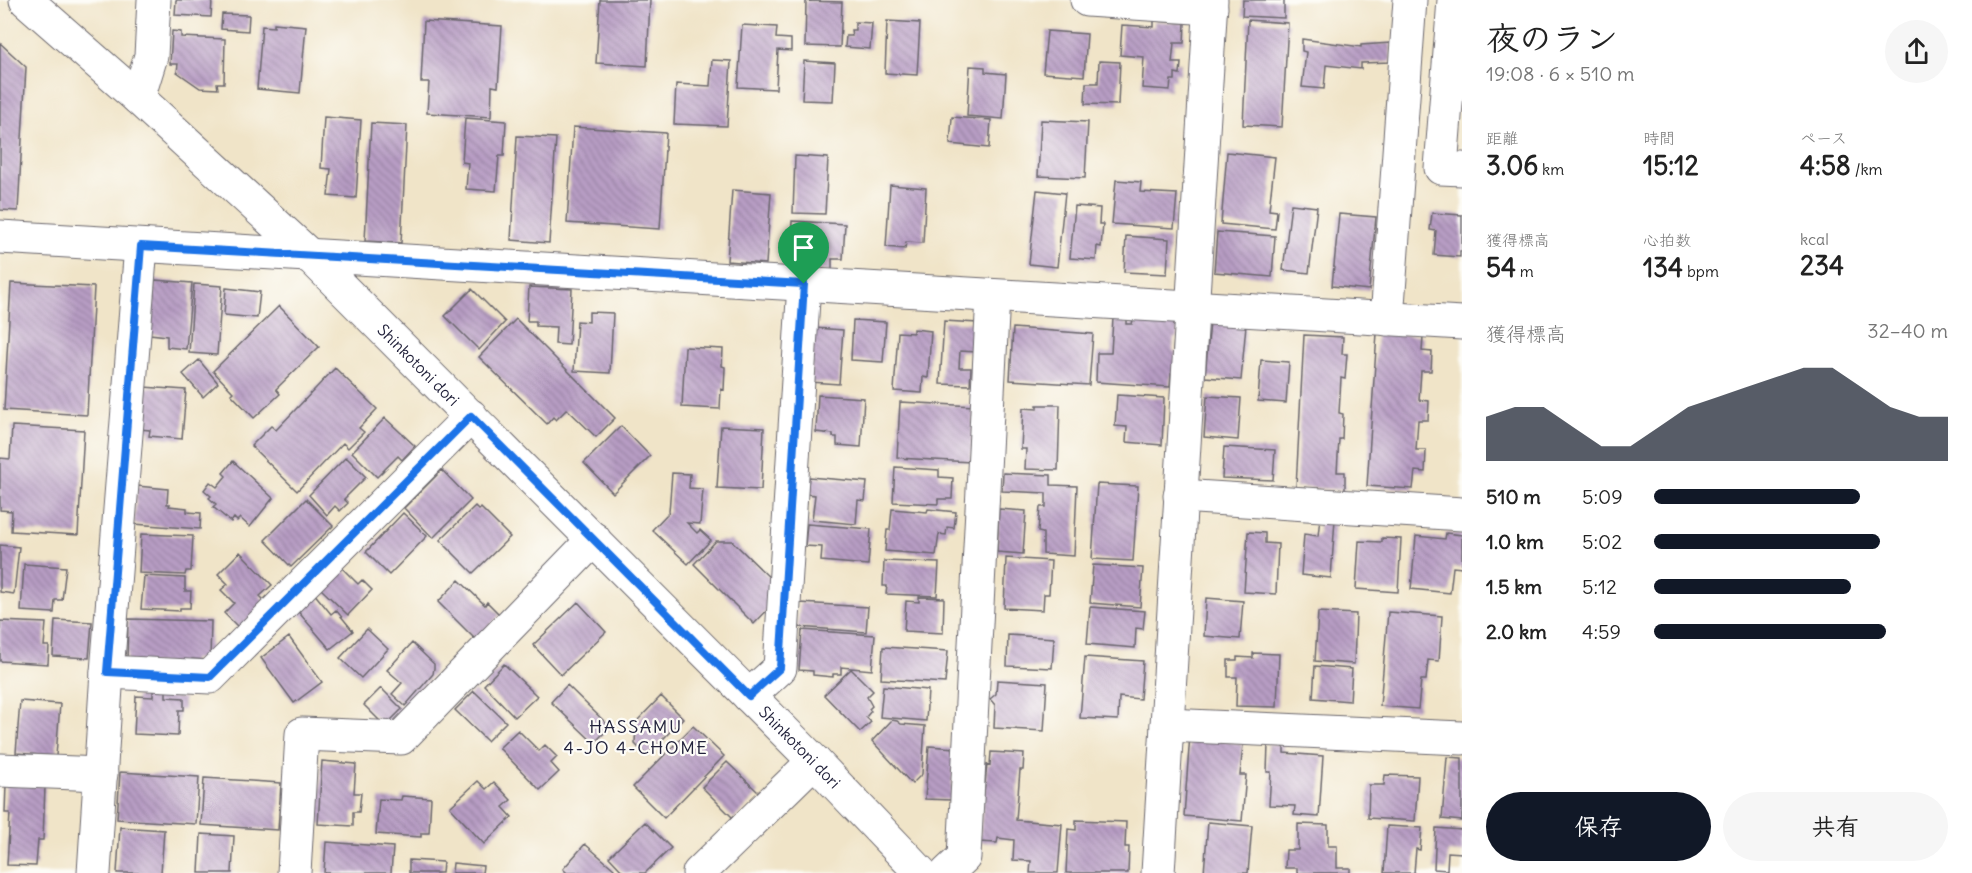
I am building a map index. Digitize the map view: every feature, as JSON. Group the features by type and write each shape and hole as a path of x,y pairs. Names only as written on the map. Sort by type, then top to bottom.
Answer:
{"street":[{"name":"Shinkotoni dori","path":"26,0 138,98 310,256 814,761 921,873"},
{"path":"138,98 151,56 154,0"},
{"path":"1087,0 1211,4 1158,873"},
{"path":"1387,319 1410,0"},
{"path":"1454,0 1441,168 1462,169"},
{"path":"0,237 1462,323"},
{"path":"94,873 107,672 141,246"},
{"path":"749,696 780,668 804,284"},
{"path":"947,873 964,857 993,296"},
{"path":"107,672 210,677 471,416"},
{"path":"1180,496 1462,514"},
{"path":"294,873 302,734 401,738 594,539"},
{"path":"1167,725 1462,738"},
{"path":"699,873 814,761"},
{"path":"0,770 100,774"}],"building":[{"path":"176,0 212,0 211,17 175,15"},
{"path":"600,0 650,0 647,66 596,63"},
{"path":"1243,0 1284,0 1284,18 1242,16"},
{"path":"806,1 842,2 840,47 805,46"},
{"path":"222,14 249,15 248,31 221,29"},
{"path":"1248,20 1288,23 1282,127 1243,125"},
{"path":"424,21 502,26 498,87 492,86 491,117 427,113 429,82 421,82"},
{"path":"887,21 920,23 917,75 885,73"},
{"path":"1154,21 1185,23 1184,43 1174,43 1172,63 1181,63 1180,74 1175,73 1175,80 1171,80 1170,90 1142,88 1144,57 1120,55 1122,25 1154,27"},
{"path":"855,22 872,23 870,49 845,47 846,36 852,36 851,30 855,30"},
{"path":"274,23 306,26 300,93 257,89 262,26 274,27"},
{"path":"742,25 777,27 776,38 791,39 791,51 778,50 776,89 738,87"},
{"path":"172,31 181,32 181,37 225,39 224,83 217,83 218,89 200,88 177,72 178,64 170,64"},
{"path":"1047,31 1087,34 1084,76 1043,73"},
{"path":"1302,39 1361,47 1361,45 1391,43 1391,62 1361,63 1361,69 1326,65 1324,89 1302,87 1306,52 1302,51"},
{"path":"0,43 26,67 18,211 0,210"},
{"path":"712,60 731,61 727,126 674,124 676,84 710,86"},
{"path":"804,61 835,63 833,101 802,100"},
{"path":"1099,61 1120,62 1118,105 1085,104 1086,83 1098,83"},
{"path":"970,66 985,67 985,72 1006,74 1003,119 967,116"},
{"path":"324,117 361,120 356,198 328,196 331,169 321,168"},
{"path":"952,117 991,120 989,148 950,144"},
{"path":"465,118 506,121 504,156 499,156 496,191 466,189 468,163 462,162"},
{"path":"1041,120 1088,122 1085,178 1038,176"},
{"path":"371,123 407,125 401,243 365,241"},
{"path":"573,127 666,133 660,229 567,223"},
{"path":"517,136 556,138 549,243 511,240"},
{"path":"1227,152 1275,157 1269,210 1277,211 1275,229 1221,224"},
{"path":"795,156 828,158 825,214 793,213"},
{"path":"1116,180 1141,182 1140,192 1177,194 1174,228 1112,224"},
{"path":"890,185 926,188 923,243 906,242 905,249 886,247"},
{"path":"732,190 771,193 766,264 727,261"},
{"path":"1037,190 1065,193 1057,267 1029,264"},
{"path":"1291,204 1317,207 1309,273 1283,270"},
{"path":"1075,206 1100,208 1099,224 1103,224 1101,247 1097,246 1096,260 1070,258"},
{"path":"1432,213 1462,215 1460,257 1434,255 1436,231 1430,230"},
{"path":"1339,214 1376,217 1369,290 1332,286"},
{"path":"792,221 845,224 843,259 832,259 832,271 790,271"},
{"path":"1217,232 1275,236 1272,277 1214,272"},
{"path":"1126,236 1169,239 1167,274 1124,272"},
{"path":"155,280 192,283 186,349 167,347 167,336 150,334"},
{"path":"11,283 94,287 87,415 4,410"},
{"path":"194,284 222,286 217,355 189,353"},
{"path":"529,287 572,289 569,345 555,344 556,327 536,326 536,321 527,321"},
{"path":"226,288 260,292 257,318 224,315"},
{"path":"472,289 505,322 479,350 445,316"},
{"path":"279,306 319,347 276,389 280,394 254,418 213,371"},
{"path":"589,312 613,313 610,373 574,371 577,321 589,322"},
{"path":"1175,313 1174,326 1178,326 1177,338 1174,338 1173,351 1176,351 1174,375 1171,374 1170,387 1096,382 1097,353 1111,353 1113,318 1126,319 1126,324 1132,324 1133,320"},
{"path":"516,319 615,418 596,437 567,409 556,420 553,417 547,424 479,357"},
{"path":"853,320 886,322 883,362 851,360"},
{"path":"944,321 978,323 977,352 960,351 959,368 971,368 970,385 940,384"},
{"path":"1210,322 1246,325 1241,380 1205,377"},
{"path":"814,328 843,330 839,384 810,382"},
{"path":"1013,328 1093,334 1089,385 1010,380"},
{"path":"913,329 931,331 928,378 923,377 922,393 894,391 898,332 913,333"},
{"path":"1377,333 1423,336 1422,351 1432,352 1431,371 1421,371 1419,400 1429,401 1428,420 1418,420 1416,450 1426,450 1425,472 1415,471 1413,489 1367,486"},
{"path":"1304,335 1343,337 1342,354 1347,354 1345,379 1341,378 1339,413 1343,414 1342,439 1339,439 1337,472 1345,472 1345,490 1296,487"},
{"path":"685,347 723,349 724,390 721,389 720,409 682,407"},
{"path":"199,360 218,383 203,397 183,374"},
{"path":"1261,360 1289,362 1286,403 1258,401"},
{"path":"335,368 377,409 359,428 364,432 348,448 343,443 297,491 251,446 271,426 276,430"},
{"path":"143,387 186,390 182,439 149,436 150,430 139,429"},
{"path":"818,395 864,398 861,447 837,445 837,437 833,437 833,434 816,432"},
{"path":"1117,395 1164,398 1162,445 1126,442 1127,427 1115,426"},
{"path":"1207,396 1241,398 1238,440 1204,437"},
{"path":"900,402 974,406 971,462 897,458"},
{"path":"1037,405 1060,405 1058,470 1025,469 1026,449 1021,449 1023,408 1037,409"},
{"path":"385,418 415,446 402,460 398,456 377,477 352,452"},
{"path":"12,426 84,430 78,535 11,531 12,511 0,510 0,458 10,459"},
{"path":"621,426 650,456 613,493 584,463"},
{"path":"721,426 764,428 761,490 717,488"},
{"path":"1224,447 1275,450 1273,480 1222,478"},
{"path":"346,457 366,477 344,499 348,503 340,511 335,506 327,515 309,495"},
{"path":"233,461 273,498 250,527 240,518 237,521 234,518 231,522 213,507 216,504 204,490 210,482 217,487 226,476 223,473"},
{"path":"895,467 939,470 939,477 953,478 952,499 938,499 938,504 893,502"},
{"path":"442,470 471,500 433,538 404,508"},
{"path":"672,473 690,474 689,488 703,489 700,524 687,523 697,533 700,530 711,540 688,564 652,530 669,512"},
{"path":"1003,473 1051,475 1051,485 1077,486 1074,556 1043,554 1043,533 1038,532 1040,507 1046,507 1046,493 1002,491"},
{"path":"809,477 867,482 865,501 858,500 856,524 812,520 815,495 807,494"},
{"path":"1097,484 1138,486 1133,561 1092,559"},
{"path":"137,486 168,489 167,504 170,504 169,506 187,508 187,512 201,513 200,529 134,524"},
{"path":"306,499 333,526 291,567 265,540"},
{"path":"475,506 479,510 481,508 510,537 473,573 440,540"},
{"path":"892,509 956,512 954,528 947,527 946,535 939,534 936,555 885,551"},
{"path":"999,509 1026,511 1023,554 997,552"},
{"path":"403,513 427,536 389,575 366,552"},
{"path":"1320,518 1335,519 1331,578 1301,575 1304,534 1318,536"},
{"path":"807,524 871,529 868,565 821,561 822,547 805,546"},
{"path":"1248,532 1265,533 1265,543 1278,544 1276,594 1244,592"},
{"path":"1446,533 1462,535 1462,568 1453,567 1450,593 1411,589 1416,536 1445,539"},
{"path":"141,534 193,536 191,571 186,571 185,575 139,573"},
{"path":"1382,538 1401,539 1398,592 1356,589 1359,541 1382,542"},
{"path":"716,541 732,541 777,585 777,600 754,624 694,564"},
{"path":"0,545 19,547 14,594 0,592"},
{"path":"240,552 272,585 260,596 266,602 240,629 224,613 234,603 221,590 228,584 218,574"},
{"path":"1006,558 1051,561 1049,594 1044,594 1043,610 1004,608"},
{"path":"884,561 939,563 937,596 886,594 887,586 883,586"},
{"path":"24,564 66,567 62,600 55,600 54,613 21,611"},
{"path":"1093,565 1143,568 1140,607 1090,603"},
{"path":"341,567 358,584 362,580 372,590 348,615 320,588"},
{"path":"144,576 185,578 185,591 191,591 190,608 180,608 180,611 141,609"},
{"path":"459,580 485,605 487,602 500,615 476,640 438,602"},
{"path":"313,592 331,614 336,610 353,631 330,649 295,608"},
{"path":"919,597 944,598 943,633 904,631 906,601 919,602"},
{"path":"1206,598 1243,601 1240,639 1204,636"},
{"path":"578,602 606,632 561,675 533,645"},
{"path":"800,603 868,607 866,632 798,627"},
{"path":"1090,607 1145,611 1143,629 1136,628 1135,648 1087,644"},
{"path":"1318,612 1356,614 1354,664 1315,661"},
{"path":"1388,612 1442,616 1439,661 1428,660 1426,680 1421,680 1418,709 1380,706"},
{"path":"128,619 211,621 210,660 192,659 192,665 127,663"},
{"path":"55,620 92,622 89,658 53,656"},
{"path":"0,621 46,623 44,646 49,646 48,664 0,661"},
{"path":"367,629 388,649 361,678 340,658"},
{"path":"802,630 875,635 872,670 841,667 841,674 833,674 833,677 813,675 813,671 799,670"},
{"path":"1008,635 1054,638 1052,668 1007,666"},
{"path":"289,637 322,682 294,703 261,658"},
{"path":"412,643 434,664 434,668 433,674 405,706 392,694 402,683 387,670"},
{"path":"883,647 948,651 945,683 881,679"},
{"path":"1253,653 1279,654 1277,707 1236,706 1237,677 1228,677 1228,660 1237,660 1237,657 1253,658"},
{"path":"1085,657 1143,661 1140,699 1119,697 1118,720 1080,718"},
{"path":"504,664 537,696 515,717 484,685"},
{"path":"1315,666 1352,669 1350,701 1313,698"},
{"path":"851,669 873,691 867,697 872,706 866,717 871,722 860,732 824,695"},
{"path":"997,680 1047,683 1044,731 994,728 995,705 990,699 996,694"},
{"path":"567,685 610,727 594,743 551,702"},
{"path":"883,686 928,690 926,721 880,717"},
{"path":"381,688 402,709 385,726 364,705"},
{"path":"153,689 166,690 166,697 184,698 184,710 179,710 178,736 134,734 136,696 153,697"},
{"path":"474,691 506,722 487,741 455,710"},
{"path":"661,696 683,718 647,756 635,744 636,722"},
{"path":"20,701 60,704 56,756 16,753"},
{"path":"892,720 901,724 925,726 922,774 912,784 872,741"},
{"path":"693,726 724,756 664,818 633,787"},
{"path":"518,730 539,751 545,745 557,757 551,763 559,772 540,790 499,748"},
{"path":"1190,735 1243,744 1240,775 1246,775 1242,821 1184,816"},
{"path":"1268,744 1284,745 1284,753 1323,756 1319,817 1294,815 1295,806 1269,805 1271,772 1267,772"},
{"path":"929,746 955,748 951,800 925,799"},
{"path":"991,752 1024,754 1023,770 1020,770 1016,820 1062,824 1058,873 1030,873 1031,861 1013,860 1014,840 998,838 997,843 979,842 987,764 990,765"},
{"path":"1447,757 1462,758 1462,821 1442,819"},
{"path":"322,761 356,764 354,793 361,793 359,812 353,812 353,826 318,824"},
{"path":"727,762 759,793 734,819 702,787"},
{"path":"120,772 199,777 196,824 117,819"},
{"path":"1385,775 1418,776 1415,821 1368,818 1369,785 1384,785"},
{"path":"204,778 281,783 278,830 201,825"},
{"path":"478,781 486,789 494,782 511,800 503,807 512,817 484,844 450,807"},
{"path":"6,784 45,786 43,840 38,840 36,866 7,865 10,813 5,813"},
{"path":"402,796 431,798 429,833 421,833 421,837 376,834 379,799 401,800"},
{"path":"1076,820 1126,822 1125,847 1129,847 1128,873 1066,873 1068,829 1076,830"},
{"path":"645,822 671,848 645,873 624,873 609,857"},
{"path":"1208,822 1252,826 1248,873 1204,873"},
{"path":"1298,824 1328,825 1328,846 1337,846 1337,868 1350,868 1350,873 1297,873 1297,868 1285,868 1286,850 1298,850"},
{"path":"1387,826 1422,828 1420,850 1416,849 1414,873 1384,873"},
{"path":"120,827 164,830 161,873 117,873"},
{"path":"1436,828 1462,830 1462,853 1448,852 1447,870 1434,869"},
{"path":"201,834 234,836 232,873 199,873"},
{"path":"326,842 393,847 391,873 324,873"},
{"path":"585,844 614,869 611,873 567,873 563,869"},
{"path":"409,860 443,862 442,873 409,873"},
{"path":"453,863 483,866 482,873 452,873"}],"district":[{"name":"HASSAMU 4-JO 4-CHOME","path":"636,737"}],"route":[{"path":"141,246 804,284 780,668 749,696 471,416 210,677 107,672 141,246"}]}
